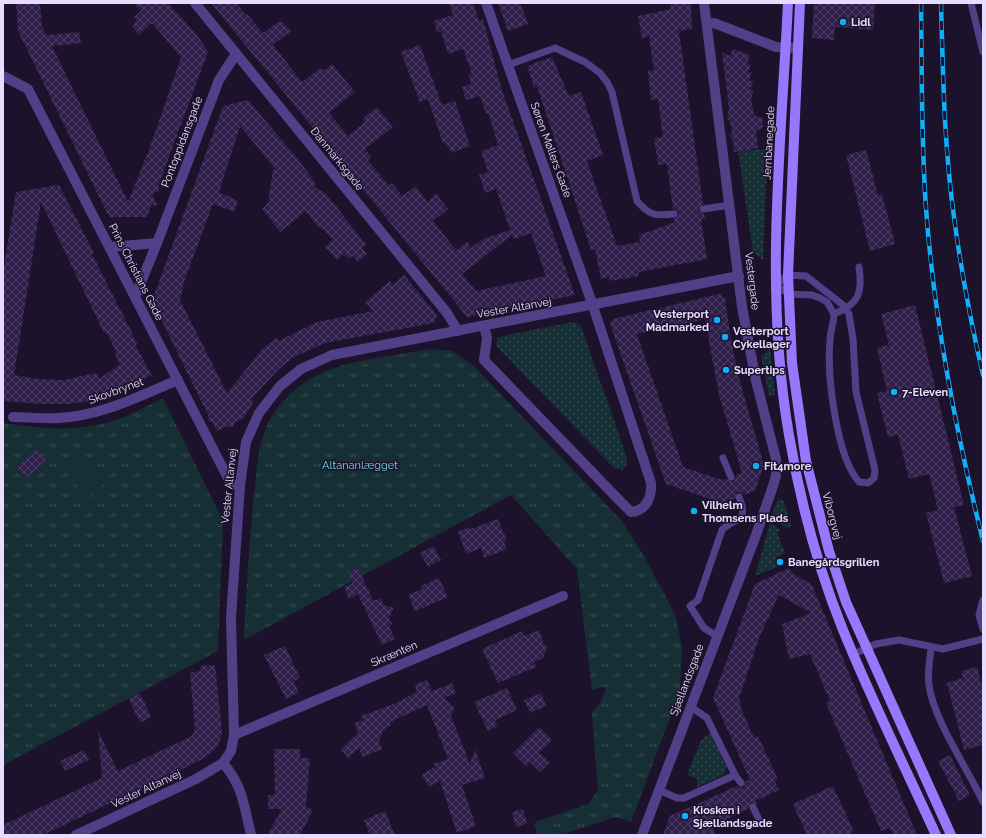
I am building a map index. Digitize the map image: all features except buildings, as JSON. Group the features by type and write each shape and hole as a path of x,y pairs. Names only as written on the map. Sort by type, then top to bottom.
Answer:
{"main road":[{"name":"Jernbanegade","path":"776,285 777,220 788,3"},
{"path":"788,275 800,3"},
{"name":"Viborgvej","path":"788,275 792,370 808,468 829,551 846,602 866,649 951,835"},
{"path":"776,285 780,363 788,434 794,465 817,555 834,606 854,654 936,835"}],"street":[{"name":"Danmarksgade","path":"195,3 447,313 458,330"},
{"name":"Søren Møllers Gade","path":"486,3 593,306"},
{"name":"Vestergade","path":"704,3 750,352 776,459 776,476 756,535"},
{"path":"707,24 714,23 776,47 798,48"},
{"name":"Pontoppidansgade","path":"135,297 158,243 219,80 236,54"},
{"name":"Prins Christians Gade","path":"3,76 28,89 231,484 240,486"},
{"path":"110,247 158,243"},
{"name":"Vester Altanvej","path":"76,835 196,779 222,763 231,751 234,735 231,618 240,486 246,442 259,413 280,386 301,369 332,355 458,330 593,306 739,276"},
{"path":"484,326 487,338 484,360 631,512 637,512 650,498 651,483 593,306"},
{"name":"Skovbrynet","path":"13,417 58,418 87,414 112,407 178,380"},
{"name":"Sjællandsgade","path":"642,835 756,535"},
{"name":"Skrænten","path":"234,735 563,596"},
{"path":"222,763 232,774 240,788 251,835"}],"lane":[{"path":"971,3 983,52"},
{"path":"508,65 556,48 571,54 600,73 612,92 637,201 646,211 657,216 674,214"},
{"path":"703,209 730,205"},
{"path":"834,314 847,308 853,303 860,292 860,267"},
{"path":"788,275 806,276 847,308 851,319 854,338 856,392 875,470 874,478 868,483 859,482 852,474 844,449 831,395 830,341 834,314 827,302 820,298 812,295 789,294 776,285 788,275"},
{"path":"723,458 731,477"},
{"path":"717,636 704,628 690,606 698,600 722,530 725,527 736,523 742,515 742,504 739,497"},
{"path":"983,600 979,615 983,629"},
{"path":"854,654 881,643 899,640 907,640 931,648 943,649 983,639"},
{"path":"931,648 929,684 932,697 942,721 983,802"},
{"path":"691,707 707,718 735,775 741,783"},
{"path":"659,790 677,798 684,798 735,775"},
{"path":"753,807 761,824"}],"green space":[{"path":"768,149 763,260 753,252 738,151"},
{"path":"572,322 580,324 626,455 627,465 622,470 614,468 496,345 497,339 502,336"},
{"name":"Altananlægget","path":"430,349 452,351 473,365 621,520 644,556 675,614 682,648 680,691 631,822 616,817 561,835 537,835 535,822 588,804 598,791 592,712 599,705 606,690 604,687 592,690 577,569 511,495 244,640 249,549 257,467 262,440 272,415 283,401 296,389 310,379 329,370 357,362"},
{"path":"770,349 775,396 769,395 761,356"},
{"path":"163,398 223,521 218,651 3,765 3,423 48,428 77,428 91,426 106,423 126,416"},
{"path":"77,454 103,485 87,498 62,467"},
{"path":"778,498 784,501 791,526 787,528 771,518"},
{"path":"770,523 780,530 777,532 785,553 776,557 780,566 755,576"},
{"path":"711,733 727,768 723,775 697,787 697,779 687,775 701,740"}],"railway":[{"path":"921,3 924,182 934,292 955,418 983,541"},
{"path":"941,3 944,110 948,164 963,277 983,375"}],"place":[{"name":"Lidl","path":"843,22"},
{"name":"Vesterport Madmarked","path":"717,320"},
{"name":"Vesterport Cykellager","path":"725,337"},
{"name":"Supertips","path":"726,370"},
{"name":"7-Eleven","path":"894,392"},
{"name":"Fit4more","path":"756,466"},
{"name":"Vilhelm Thomsens Plads","path":"694,511"},
{"name":"Banegårdsgrillen","path":"780,562"},
{"name":"Kiosken i Sjællandsgade","path":"685,816"}]}
